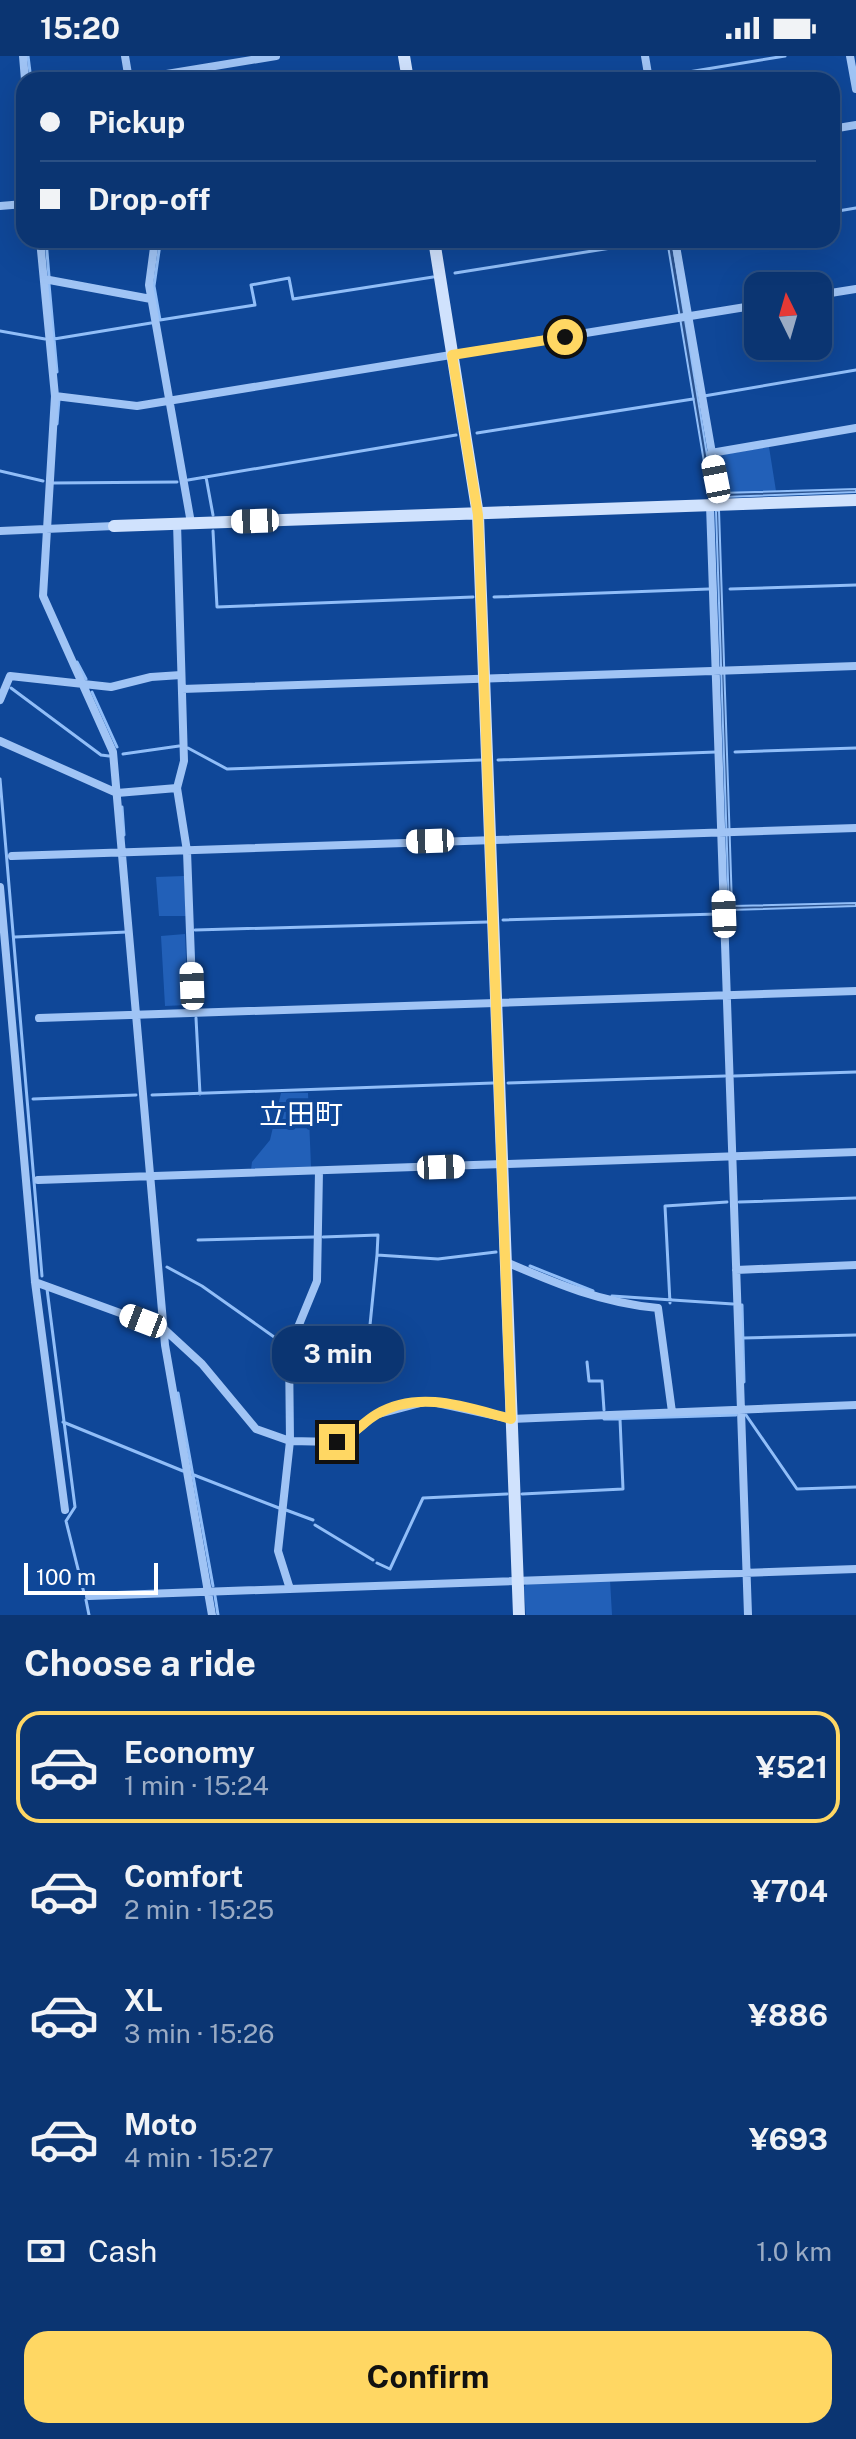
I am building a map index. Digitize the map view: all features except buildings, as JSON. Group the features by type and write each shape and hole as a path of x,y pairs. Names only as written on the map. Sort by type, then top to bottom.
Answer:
{"street":[{"path":"179,72 276,56"},
{"path":"850,56 856,89"},
{"path":"42,248 48,279 58,396 42,582 45,605 113,752 148,1177 164,1329 212,1615"},
{"path":"154,248 149,285 191,523"},
{"path":"435,248 478,515 519,1615"},
{"path":"676,248 684,318 711,453 716,505 731,1156 748,1615"},
{"path":"48,279 151,299"},
{"path":"832,293 856,289"},
{"path":"58,396 137,406 744,307"},
{"path":"711,453 856,428"},
{"path":"0,531 856,500"},
{"path":"177,523 184,761 177,788 187,851 193,1013"},
{"path":"182,689 856,666"},
{"path":"0,700 10,676 111,687 151,677 181,675"},
{"path":"0,741 117,793 177,788"},
{"path":"12,856 856,828"},
{"path":"0,887 35,1282 65,1510"},
{"path":"39,1018 856,991"},
{"path":"38,1180 856,1152"},
{"path":"290,1589 278,1551 290,1441 289,1349 317,1281 319,1171"},
{"path":"506,1262 590,1297 658,1308 672,1412"},
{"path":"736,1270 856,1265"},
{"path":"35,1282 164,1329 202,1364 256,1429 290,1441 337,1442 349,1437 375,1415 428,1401 511,1419 856,1405"},
{"path":"89,1596 856,1569"}],"shaded area":[{"path":"668,248 673,248 714,498 710,498"},
{"path":"769,447 776,491 721,493 714,456"},
{"path":"856,489 856,492 724,497 721,493"},
{"path":"719,510 732,906 856,903 856,906 729,910 716,511"},
{"path":"184,876 186,916 159,916 156,877"},
{"path":"185,934 188,1005 165,1006 161,936"},
{"path":"281,1093 308,1093 311,1167 251,1170 252,1162 270,1140"},
{"path":"610,1580 612,1615 526,1615 524,1587 527,1583"}],"waterway":[{"path":"28,56 30,72"},
{"path":"688,72 785,56"},
{"path":"840,211 856,208"},
{"path":"47,248 49,276"},
{"path":"159,248 154,286 160,320 255,305 251,285 289,278 293,299 433,277"},
{"path":"455,273 611,248"},
{"path":"49,284 57,372"},
{"path":"54,339 151,323"},
{"path":"0,331 45,339"},
{"path":"704,396 856,370"},
{"path":"57,424 59,399"},
{"path":"477,433 693,399"},
{"path":"188,480 456,435"},
{"path":"0,471 43,481"},
{"path":"206,477 213,515"},
{"path":"53,483 177,482"},
{"path":"213,531 217,607 473,597"},
{"path":"730,589 856,585"},
{"path":"494,597 709,589"},
{"path":"77,662 86,679"},
{"path":"11,688 101,755 109,756"},
{"path":"92,692 117,747"},
{"path":"123,754 179,746"},
{"path":"188,748 227,769 481,760"},
{"path":"735,752 856,748"},
{"path":"498,760 716,752"},
{"path":"0,779 42,1276"},
{"path":"122,807 124,835"},
{"path":"503,920 718,914"},
{"path":"195,930 488,922"},
{"path":"15,937 127,932"},
{"path":"196,1018 200,1094"},
{"path":"734,1076 856,1072"},
{"path":"508,1083 725,1076"},
{"path":"152,1095 493,1083"},
{"path":"33,1099 136,1095"},
{"path":"739,1202 856,1198"},
{"path":"670,1303 665,1206 727,1202"},
{"path":"323,1237 378,1235 377,1255"},
{"path":"198,1240 314,1237"},
{"path":"296,1349 358,1341 369,1335 377,1255 438,1259 496,1252"},
{"path":"530,1266 593,1291"},
{"path":"167,1267 202,1286 284,1344"},
{"path":"47,1289 75,1507 66,1521 84,1593"},
{"path":"612,1296 733,1304"},
{"path":"738,1305 742,1305 744,1382"},
{"path":"743,1338 856,1335"},
{"path":"587,1362 589,1381 602,1381 604,1410"},
{"path":"178,1393 213,1586"},
{"path":"604,1419 736,1415"},
{"path":"746,1415 797,1489 856,1487"},
{"path":"522,1494 623,1489 620,1419"},
{"path":"63,1422 183,1471"},
{"path":"194,1475 279,1508"},
{"path":"377,1563 390,1569 423,1498 507,1494"},
{"path":"286,1510 313,1520"},
{"path":"315,1525 373,1560"},
{"path":"215,1596 218,1615"},
{"path":"86,1600 89,1615"}],"district":[{"name":"立田町","path":"301,1113"}],"route":[{"path":"337,1442 349,1437 375,1415 428,1401 511,1419 478,515 452,355 565,337"}]}
